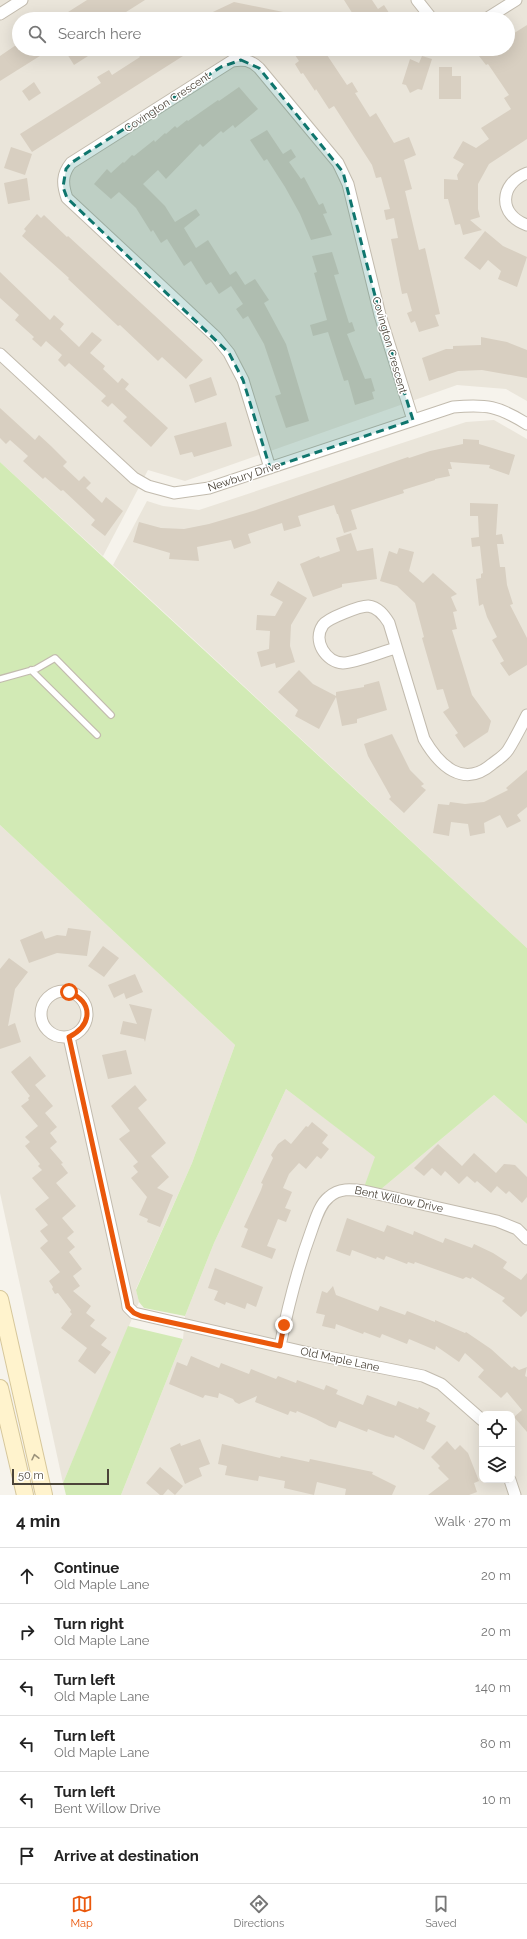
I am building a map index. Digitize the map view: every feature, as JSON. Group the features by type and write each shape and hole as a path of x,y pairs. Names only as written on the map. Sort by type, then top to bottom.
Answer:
{"main road":[{"path":"0,1300 44,1495"},
{"path":"0,1388 25,1495"}],"street":[{"path":"0,14 22,0"},
{"path":"417,0 426,12"},
{"path":"497,12 516,0"},
{"name":"Covington Crescent","path":"270,468 243,380 229,353 216,337 67,198 63,187 66,169 71,163 232,61 249,61 259,68 338,163 343,172 348,184 380,315 413,420"},
{"path":"527,173 518,176 511,183 506,199 510,214 518,222 527,225"},
{"name":"Newbury Drive","path":"0,354 124,470 148,486 174,493 190,492 209,488 453,407 478,404 496,407 527,424"},
{"path":"396,648 345,663 334,661 326,656 322,649 320,632 323,625 330,619 362,607 369,606 384,615 389,622 424,739 432,753 448,768 461,774 471,776 483,771 507,752 527,715"},
{"path":"60,992 69,992 78,996 84,1003 87,1013 85,1024 79,1032 69,1037 58,1037 48,1031 41,1017 42,1007 47,999 60,992"},
{"name":"Old Maple Lane","path":"69,1037 128,1307 134,1313 141,1316 423,1376 447,1388 479,1417"},
{"name":"Bent Willow Drive","path":"280,1346 299,1264 319,1210 328,1197 338,1191 349,1189 364,1191 497,1221 517,1229 527,1238"},
{"path":"511,1483 515,1495"}],"lane":[{"path":"0,679 31,670 55,658 111,715"},
{"path":"31,670 97,735"}],"highlighted area":[{"path":"241,60 259,68 343,172 380,315 413,420 270,468 243,380 229,353 67,198 63,187 66,169 71,163 221,67"}],"shaded area":[{"path":"0,0 527,0 527,401 506,389 457,385 185,481 148,470 103,556 0,462"},
{"path":"494,420 527,439 527,948 113,565 147,501 163,506 199,510 466,422"},
{"path":"0,825 235,1045 192,1163 136,1289 139,1302 63,1483 0,1193"},
{"path":"286,1089 376,1157 364,1187 380,1190 494,1095 527,1124 527,1495 121,1495 183,1339 185,1316 214,1243"}],"green space":[{"path":"0,462 527,948 527,1124 494,1095 380,1190 364,1187 375,1157 286,1089 214,1243 185,1316 144,1308 139,1302 136,1290 192,1163 235,1045 0,825"},
{"path":"128,1326 183,1339 121,1495 66,1495 63,1483"}],"building":[{"path":"87,0 145,0 126,12 68,12"},
{"path":"344,0 372,0 378,9 384,5 388,12 352,12"},
{"path":"234,2 283,12 213,12"},
{"path":"527,25 527,139 489,164 478,184 478,209 480,217 470,220 482,230 463,235 460,224 455,225 448,199 444,199 444,179 458,180 457,175 464,164 453,158 463,141 476,148 489,139 481,128 511,109 504,98 509,95 488,64 486,65 479,56 515,56 515,33"},
{"path":"12,48 12,56 40,56 0,81 0,56"},
{"path":"68,56 88,56 74,65"},
{"path":"139,56 183,56 32,152 20,134 101,83 97,77 109,70 112,75 140,57"},
{"path":"296,56 328,56 347,85 352,82 358,92 355,93 370,117 376,113 394,143 409,137 416,155 404,160 412,189 405,191 419,250 425,248 440,314 435,315 439,326 419,332 415,321 411,323 407,313 412,311 407,293 402,294 391,239 398,238 394,218 386,220 384,210 390,209 381,177 376,178 372,165 334,106 329,109 316,89 315,91 303,73 301,74 295,64 299,61"},
{"path":"422,56 432,59 422,90 418,89 410,93 406,85 402,84 410,59 419,63"},
{"path":"439,67 452,67 452,76 461,76 461,99 439,99"},
{"path":"34,82 41,93 29,101 22,91"},
{"path":"239,87 258,109 235,128 233,125 223,133 221,131 203,147 200,144 166,179 158,170 143,184 165,206 175,222 196,209 200,215 184,228 196,248 208,240 230,275 236,271 245,285 255,279 269,300 264,303 286,344 309,421 286,428 275,396 281,394 264,344 248,316 243,319 236,309 243,304 231,286 219,294 211,282 206,285 191,261 184,266 167,239 161,243 153,230 151,232 136,208 119,192 111,199 94,184 107,169 111,173 132,155 134,156 154,140 155,142 175,126 177,128"},
{"path":"267,130 283,154 291,149 296,157 289,162 301,179 304,177 319,205 323,203 327,213 323,214 332,235 311,240 300,214 285,187 267,159 264,161 250,140"},
{"path":"11,147 32,154 25,175 4,168"},
{"path":"27,178 30,200 8,204 4,183"},
{"path":"37,214 41,218 44,215 67,237 68,236 203,360 186,379 162,357 158,361 120,325 118,326 68,279 69,278 22,236 26,231 24,229"},
{"path":"485,231 503,246 527,257 517,287 498,279 501,271 488,260 480,270 464,258"},
{"path":"332,252 339,274 334,275 349,323 352,322 355,331 347,334 365,379 371,378 375,391 372,392 374,399 355,405 348,380 344,381 328,332 313,336 310,325 327,320 314,273 317,272 312,256"},
{"path":"0,272 50,320 54,315 64,324 60,329 79,347 92,332 102,340 90,353 105,366 103,369 118,383 122,378 129,384 125,389 168,428 151,447 123,421 127,417 112,403 108,407 101,401 106,396 69,363 65,367 58,360 62,355 46,341 41,347 32,339 34,337 15,320 19,315 0,298"},
{"path":"481,337 507,342 527,350 527,378 482,370 458,371 429,381 422,358 446,349 453,349 453,346 481,345"},
{"path":"211,377 217,395 195,403 189,385"},
{"path":"0,408 35,440 39,435 51,446 67,462 63,466 79,481 84,476 91,483 86,488 102,503 106,497 123,511 105,536 91,525 95,520 63,490 61,491 45,477 43,479 23,461 28,456 10,440 6,444 0,438"},
{"path":"226,422 232,446 194,457 192,452 180,455 174,436"},
{"path":"463,439 479,440 479,444 515,455 509,475 489,468 490,465 450,462 452,469 448,469 450,476 435,479 403,490 404,493 351,510 357,529 344,533 334,505 298,516 301,526 284,531 282,523 248,534 251,543 234,549 231,540 197,547 199,561 169,559 170,553 133,542 139,522 161,528 184,529 209,524 253,511 408,457 409,458 430,451 463,444"},
{"path":"470,503 498,504 496,535 502,534 504,544 497,544 500,567 505,567 507,585 513,604 510,605 527,638 527,665 509,676 500,663 504,661 492,640 497,637 487,617 483,604 479,606 476,579 481,578 481,574 483,573 480,546 472,547 471,538 479,537 478,516 470,516"},
{"path":"351,533 357,551 373,548 377,579 342,584 342,587 313,597 300,564 319,556 320,558 340,551 336,538"},
{"path":"399,548 414,552 409,571 423,583 433,573 457,594 451,597 457,611 453,612 457,629 452,630 472,695 491,721 488,732 464,748 455,735 458,733 443,712 449,708 443,689 437,690 422,638 424,637 415,603 397,586 380,581 389,551 397,554"},
{"path":"278,581 307,598 291,625 290,646 295,662 276,668 275,663 261,667 257,652 269,649 270,631 256,630 257,615 275,616 283,602 270,595"},
{"path":"299,670 313,684 336,696 336,692 364,687 364,685 379,681 387,710 357,719 357,723 342,726 336,697 319,729 295,716 298,710 278,692"},
{"path":"392,734 410,770 424,784 421,786 426,790 404,813 389,799 391,797 368,756 364,744"},
{"path":"527,770 527,807 517,815 521,821 507,828 500,815 484,823 485,833 470,836 468,824 451,822 449,836 433,833 438,804 449,805 450,802 465,804 484,802 508,790 506,788"},
{"path":"68,928 91,931 87,956 57,953 29,963 20,940 42,931 45,939 57,935 66,936"},
{"path":"103,946 119,958 104,977 88,966"},
{"path":"9,958 28,972 15,989 8,1026 15,1023 21,1042 0,1049 0,969"},
{"path":"135,974 143,992 126,999 124,993 114,998 108,985"},
{"path":"129,1004 152,1009 145,1042 144,1039 120,1034 123,1021 137,1024"},
{"path":"126,1050 132,1074 108,1079 102,1055"},
{"path":"30,1056 46,1076 35,1085 53,1106 45,1113 57,1127 50,1133 57,1142 50,1148 63,1163 61,1164 68,1173 56,1183 76,1206 62,1218 74,1232 67,1238 75,1247 69,1252 82,1269 73,1276 80,1286 73,1291 91,1306 86,1313 95,1320 90,1326 107,1338 101,1345 111,1352 95,1374 78,1361 87,1348 61,1328 72,1314 70,1312 71,1310 58,1293 55,1294 52,1289 53,1287 49,1281 60,1272 40,1248 48,1241 40,1231 48,1225 35,1209 49,1198 32,1178 42,1170 38,1166 40,1164 25,1146 30,1142 25,1137 38,1126 21,1106 29,1100 28,1098 30,1096 11,1072"},
{"path":"135,1085 147,1100 138,1108 166,1143 151,1156 169,1177 157,1188 173,1195 160,1227 147,1222 148,1219 139,1215 147,1197 131,1178 138,1172 133,1166 138,1162 119,1139 130,1131 111,1106"},
{"path":"312,1122 328,1135 322,1143 329,1149 321,1159 317,1156 306,1169 299,1163 289,1174 283,1188 292,1192 285,1208 291,1210 286,1222 278,1219 267,1246 276,1249 272,1259 241,1247 248,1229 244,1227 261,1190 263,1184 261,1183 273,1158 271,1155 278,1144 285,1139 291,1144 306,1126 308,1127"},
{"path":"438,1144 462,1166 474,1153 496,1173 504,1164 515,1165 527,1177 527,1197 522,1203 509,1191 506,1194 497,1186 491,1193 477,1181 475,1183 467,1176 459,1184 445,1171 441,1176 432,1168 424,1176 414,1168"},
{"path":"347,1218 384,1232 387,1225 413,1235 414,1231 443,1243 445,1238 472,1248 474,1244 493,1253 507,1262 503,1268 521,1280 527,1273 527,1311 521,1317 502,1301 505,1298 472,1277 471,1279 466,1277 463,1279 415,1262 414,1264 408,1262 407,1264 386,1256 384,1260 377,1257 376,1259 352,1250 350,1256 336,1251"},
{"path":"215,1268 263,1287 256,1307 247,1303 245,1309 226,1302 225,1305 214,1300 218,1291 208,1288"},
{"path":"333,1286 336,1295 378,1311 380,1306 405,1315 407,1311 435,1322 435,1320 465,1333 466,1332 491,1349 512,1368 514,1366 519,1370 527,1367 525,1376 527,1377 527,1432 515,1418 515,1416 522,1410 507,1392 501,1398 478,1377 484,1370 465,1353 459,1362 436,1346 435,1350 409,1339 407,1344 382,1334 380,1338 364,1332 363,1334 336,1324 335,1329 322,1326 325,1315 316,1313 322,1291 327,1293"},
{"path":"191,1356 219,1368 221,1363 249,1374 251,1369 276,1379 278,1376 296,1383 297,1380 324,1390 326,1385 338,1390 336,1394 363,1405 367,1395 396,1406 398,1401 418,1409 419,1407 430,1413 426,1421 436,1426 424,1450 395,1435 394,1438 368,1429 367,1432 339,1421 336,1428 297,1411 296,1413 290,1411 288,1415 255,1402 257,1396 239,1404 233,1399 219,1393 218,1398 205,1395 203,1398 169,1384 177,1362 187,1366"},
{"path":"200,1439 210,1464 199,1468 202,1476 185,1484 170,1448 180,1443 181,1446"},
{"path":"447,1441 455,1450 460,1445 468,1453 479,1481 474,1483 477,1492 469,1495 428,1495 449,1479 438,1468 440,1466 431,1457"},
{"path":"222,1444 280,1458 281,1456 309,1462 310,1459 373,1472 372,1474 396,1486 392,1495 345,1495 346,1489 317,1482 314,1495 284,1488 285,1481 259,1476 258,1481 225,1475 227,1466 218,1464"},
{"path":"160,1467 183,1486 175,1495 168,1489 163,1495 160,1495 146,1483"}],"route":[{"path":"69,992 78,996 84,1003 87,1013 85,1024 79,1032 69,1037 128,1307 134,1313 141,1316 280,1346 284,1325"}]}
